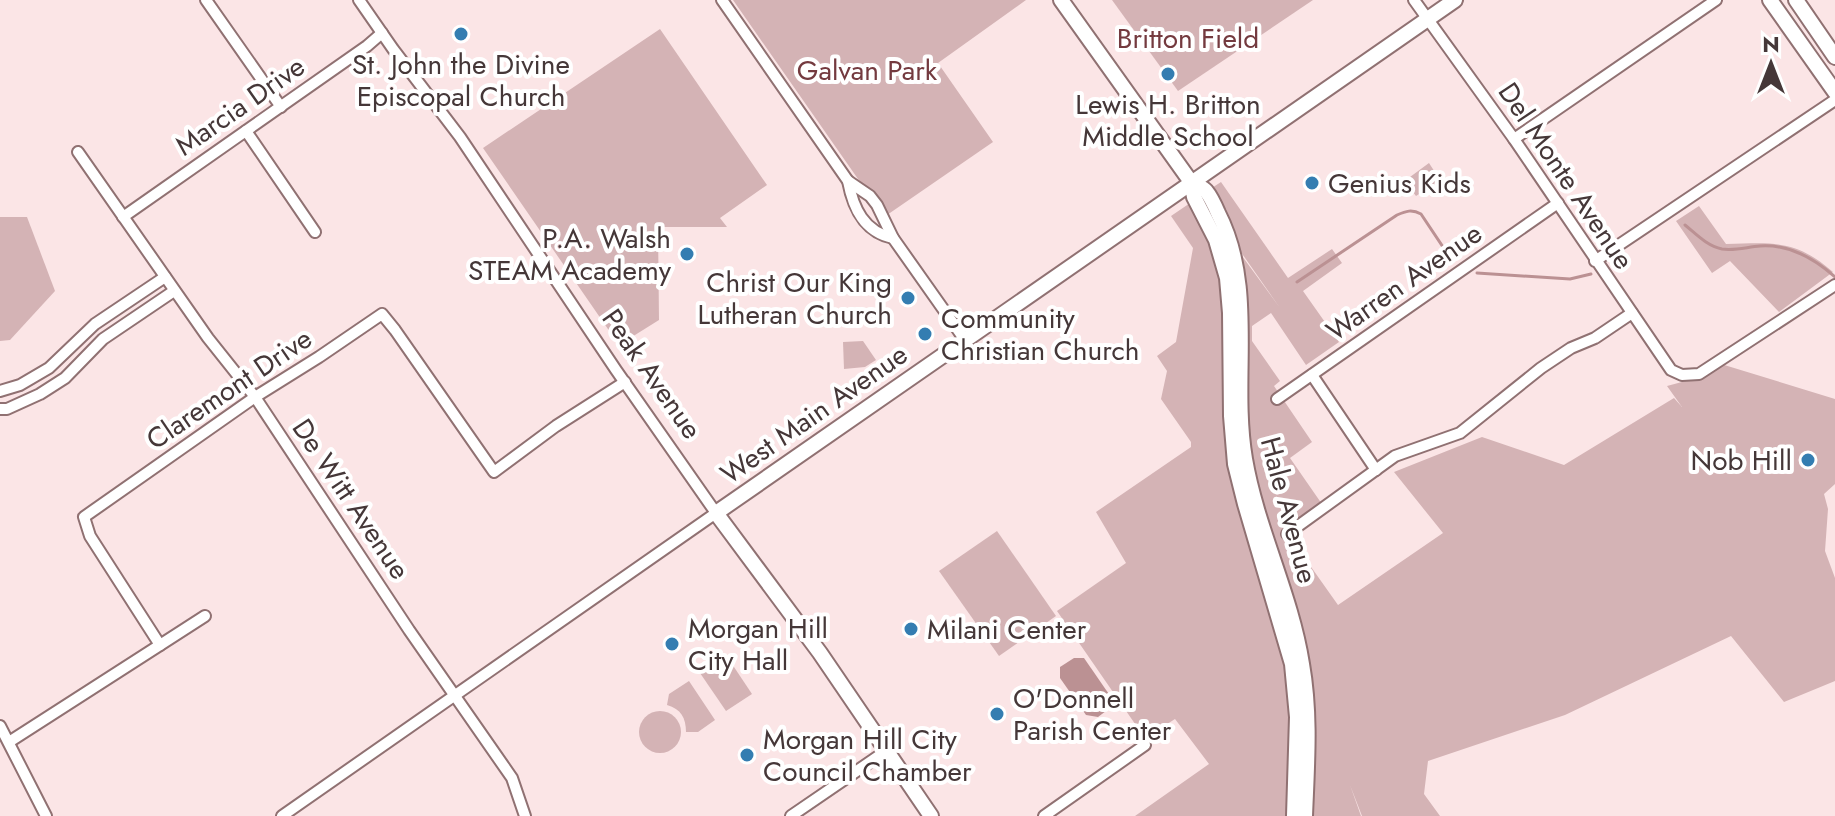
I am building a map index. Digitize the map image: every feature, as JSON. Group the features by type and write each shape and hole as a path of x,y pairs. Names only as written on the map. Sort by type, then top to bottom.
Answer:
{"main road":[{"name":"Hale Avenue","path":"1061,0 1191,182 1194,197 1216,240 1227,278 1235,464 1292,664 1297,717 1294,816"},
{"name":"West Main Avenue","path":"716,513 1455,0"},
{"path":"1770,0 1835,92"},
{"path":"1796,0 1835,57"},
{"name":"Hale Avenue","path":"1191,182 1205,189 1226,229 1238,277 1242,437 1256,504 1302,662 1308,718 1305,816"},
{"name":"Peak Avenue","path":"716,513 820,653 931,816"}],"street":[{"path":"206,0 281,107"},
{"name":"Peak Avenue","path":"359,0 460,137 716,513"},
{"path":"722,0 848,181 860,216 879,235 893,238"},
{"name":"Del Monte Avenue","path":"1414,0 1514,139 1671,370 1682,375 1699,374 1834,285"},
{"path":"1514,139 1716,0"},
{"name":"Marcia Drive","path":"123,217 382,33"},
{"path":"1595,261 1835,100"},
{"path":"246,131 315,232"},
{"name":"De Witt Avenue","path":"78,152 174,291 255,397 512,778 525,816"},
{"path":"848,181 870,196 877,205 893,238 965,340"},
{"name":"Warren Avenue","path":"1277,399 1558,203"},
{"path":"0,391 20,385 49,368 95,324 165,277"},
{"path":"0,409 7,409 40,394 65,378 103,339 174,291"},
{"path":"1287,534 1395,456 1460,433 1541,368 1632,313"},
{"name":"Claremont Drive","path":"160,645 90,536 84,517 255,397 382,314 494,472 556,426 625,382"},
{"path":"1312,375 1376,470"},
{"name":"West Main Avenue","path":"282,816 716,513"},
{"path":"9,742 205,616"},
{"path":"0,726 46,816"},
{"path":"1044,816 1145,745"},
{"path":"791,816 886,751"}],"green space":[{"name":"Galvan Park","path":"733,0 1026,0 938,63 993,142 887,215 858,179"},
{"name":"Britton Field","path":"1112,0 1313,0 1178,91"},
{"path":"660,29 767,185 720,218 727,227 658,227 659,320 619,345 483,148"},
{"path":"1429,163 1440,180 1416,196 1409,187 1414,183 1410,177"},
{"path":"1221,182 1288,278 1332,249 1342,263 1303,291 1339,342 1306,365 1271,313 1252,326 1252,341 1280,381 1274,386 1312,442 1290,458 1324,507 1287,533 1338,605 1443,533 1394,472 1482,437 1564,465 1674,398 1682,407 1667,386 1693,379 1721,364 1835,399 1835,484 1824,494 1828,509 1825,551 1835,578 1835,681 1784,702 1731,636 1565,715 1428,761 1424,794 1440,816 1362,816 1350,785 1361,816 1135,816 1209,764 1175,719 1150,735 1142,734 1057,611 1126,563 1096,512 1191,447 1191,442 1161,399 1167,371 1157,356 1176,342 1193,248 1171,216 1199,197 1280,308 1201,195"},
{"path":"1699,206 1726,244 1758,243 1795,248 1833,272 1779,312 1730,261 1712,273 1676,221"},
{"path":"0,217 27,217 55,291 10,340 0,341"},
{"path":"863,341 876,360 865,367 844,369 843,342"},
{"path":"997,531 1056,616 999,656 939,571"},
{"path":"726,655 752,694 726,711 700,673"},
{"path":"689,681 715,720 698,732 686,732 682,715 667,705 669,694"},
{"path":"660,711 674,718 681,732 674,746 660,753 646,746 639,732 646,718"}],"shaded area":[{"path":"1074,658 1084,658 1113,700 1110,708 1098,717 1086,715 1060,678 1060,667"}],"waterway":[{"path":"1297,282 1397,215 1409,211 1421,214 1453,262"},
{"path":"1685,225 1722,249 1771,246 1791,250 1819,264 1835,277"},
{"path":"1477,273 1570,279 1591,274"}],"place":[{"name":"St. John the Divine Episcopal Church","path":"461,34"},
{"name":"Lewis H. Britton Middle School","path":"1168,74"},
{"name":"Genius Kids","path":"1312,183"},
{"name":"P.A. Walsh STEAM Academy","path":"687,254"},
{"name":"Christ Our King Lutheran Church","path":"908,298"},
{"name":"Community Christian Church","path":"925,334"},
{"name":"Nob Hill","path":"1808,460"},
{"name":"Milani Center","path":"911,629"},
{"name":"Morgan Hill City Hall","path":"672,644"},
{"name":"O'Donnell Parish Center","path":"997,714"},
{"name":"Morgan Hill City Council Chamber","path":"747,755"}]}
